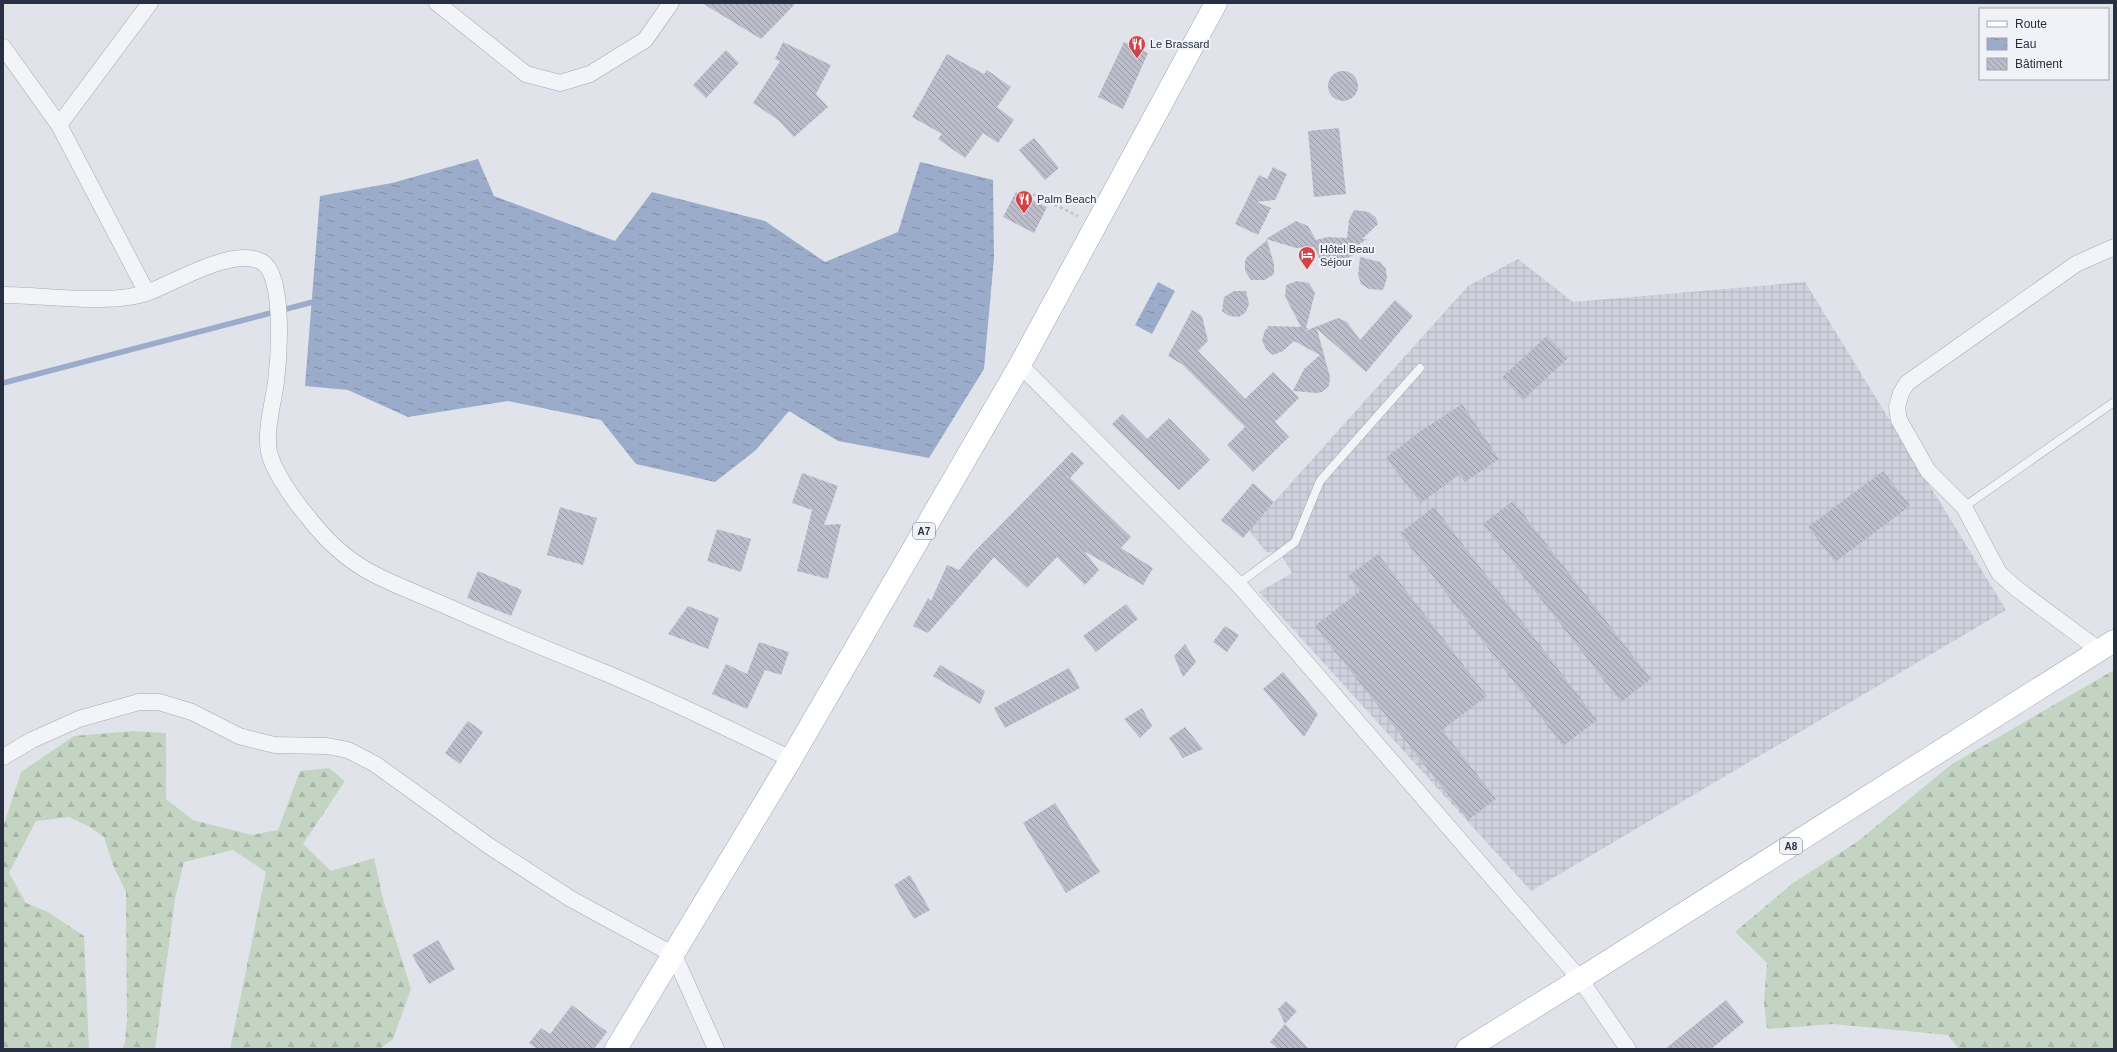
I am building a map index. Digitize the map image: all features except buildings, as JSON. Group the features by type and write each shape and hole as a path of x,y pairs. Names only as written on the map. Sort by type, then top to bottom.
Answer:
{"main road":[{"name":"A7","path":"616,1049 791,759 1020,365 1216,3"},
{"name":"A8","path":"1467,1049 1580,980 2107,645"}],"street":[{"path":"59,124 150,3"},
{"path":"437,3 526,74 560,83 590,74 645,40 671,3"},
{"path":"3,47 59,124 147,293"},
{"path":"2107,645 2017,589 1999,572 1964,507 1928,471 1899,420 1896,407 1901,393 1907,384 2076,264 2114,247"},
{"path":"3,295 99,299 125,297 147,293 216,264 244,257 260,260 268,266 276,282 278,322 276,378 268,434 269,453 277,470 306,516 333,545 368,571 470,616 670,700 791,759"},
{"path":"1020,365 1238,584 1580,980 1628,1049"},
{"path":"3,757 32,740 80,719 138,702 152,702 178,707 239,736 274,745 327,746 348,750 375,764 489,846 571,898 674,955 716,1049"}],"lane":[{"path":"1238,584 1295,542 1320,481 1420,368"},
{"path":"1964,507 2114,402"}],"path":[{"path":"1033,194 1096,225"}],"shaded area":[{"path":"1518,259 1573,302 1805,282 2006,610 1531,891 1259,592 1292,573 1280,553 1266,552 1249,530 1468,286"}],"green space":[{"path":"2114,670 2114,1049 1959,1049 1948,1035 1833,1024 1767,1029 1764,1002 1767,963 1735,932 1793,883 1857,842 1952,764"},
{"path":"133,731 166,733 166,799 193,820 252,835 278,830 300,771 329,768 345,781 303,844 331,871 374,858 383,899 411,989 393,1039 380,1049 230,1049 266,872 233,850 184,862 175,899 155,1049 122,1049 125,1043 127,1019 126,892 113,865 104,837 88,826 69,817 36,821 9,873 26,903 48,912 84,936 89,1049 3,1049 3,827 21,772 74,736"}],"water":[{"path":"478,159 494,196 615,241 652,192 765,221 825,262 898,232 920,162 993,180 994,258 984,369 929,458 838,441 789,411 756,450 715,482 636,464 601,420 508,401 408,417 348,390 305,386 320,196 392,183"},
{"path":"1158,282 1175,291 1152,334 1135,325"}],"waterway":[{"path":"3,383 313,302"}],"place":[{"name":"Le Brassard","path":"1137,59"},
{"name":"Palm Beach","path":"1024,214"},
{"name":"Hôtel Beau Séjour","path":"1307,270"}]}
